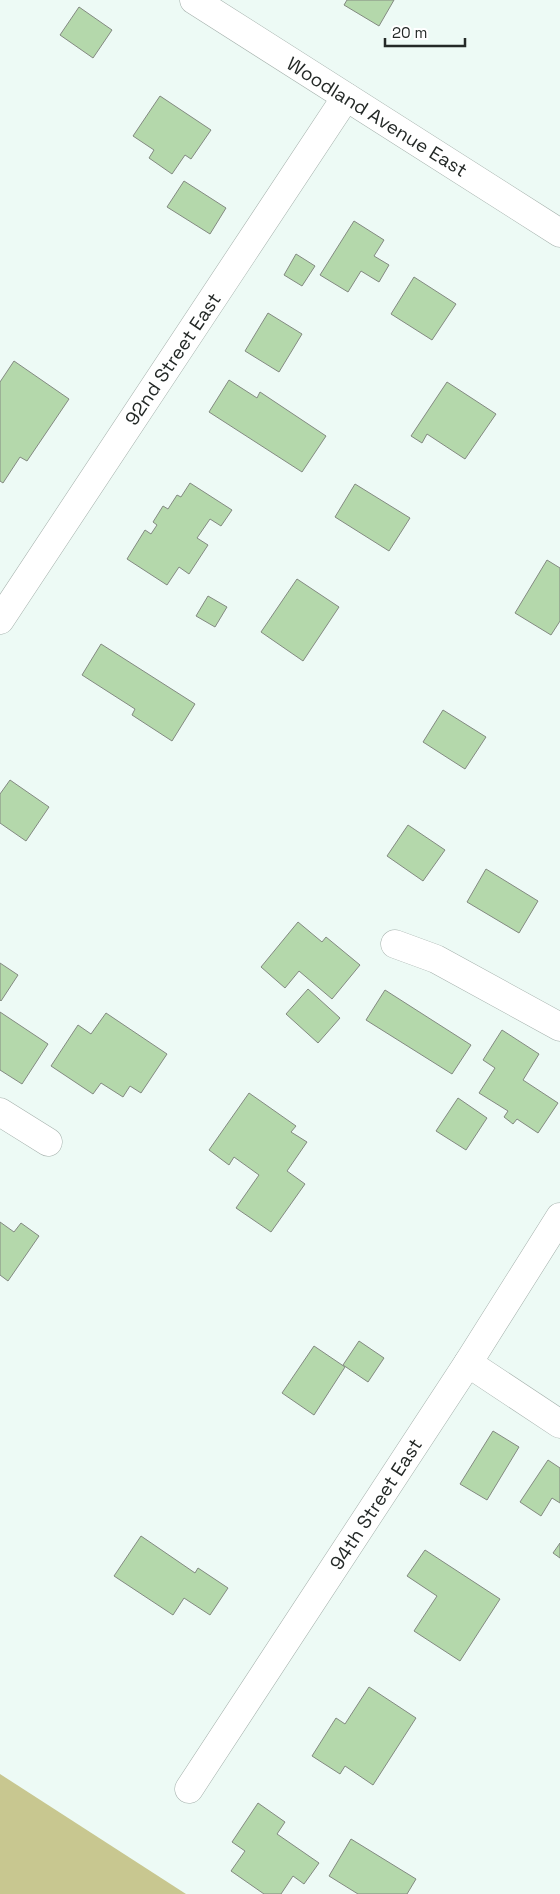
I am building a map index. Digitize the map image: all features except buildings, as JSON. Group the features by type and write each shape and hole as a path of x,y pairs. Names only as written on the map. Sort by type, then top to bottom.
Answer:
{"street":[{"name":"Woodland Avenue East","path":"194,0 560,233"},
{"name":"92nd Street East","path":"0,620 346,97"},
{"path":"395,944 436,959 560,1027"},
{"path":"0,1112 48,1142"},
{"name":"94th Street East","path":"189,1789 468,1364 560,1217"},
{"path":"468,1364 560,1424"}],"shaded area":[{"path":"0,1774 186,1894 0,1894"}]}
